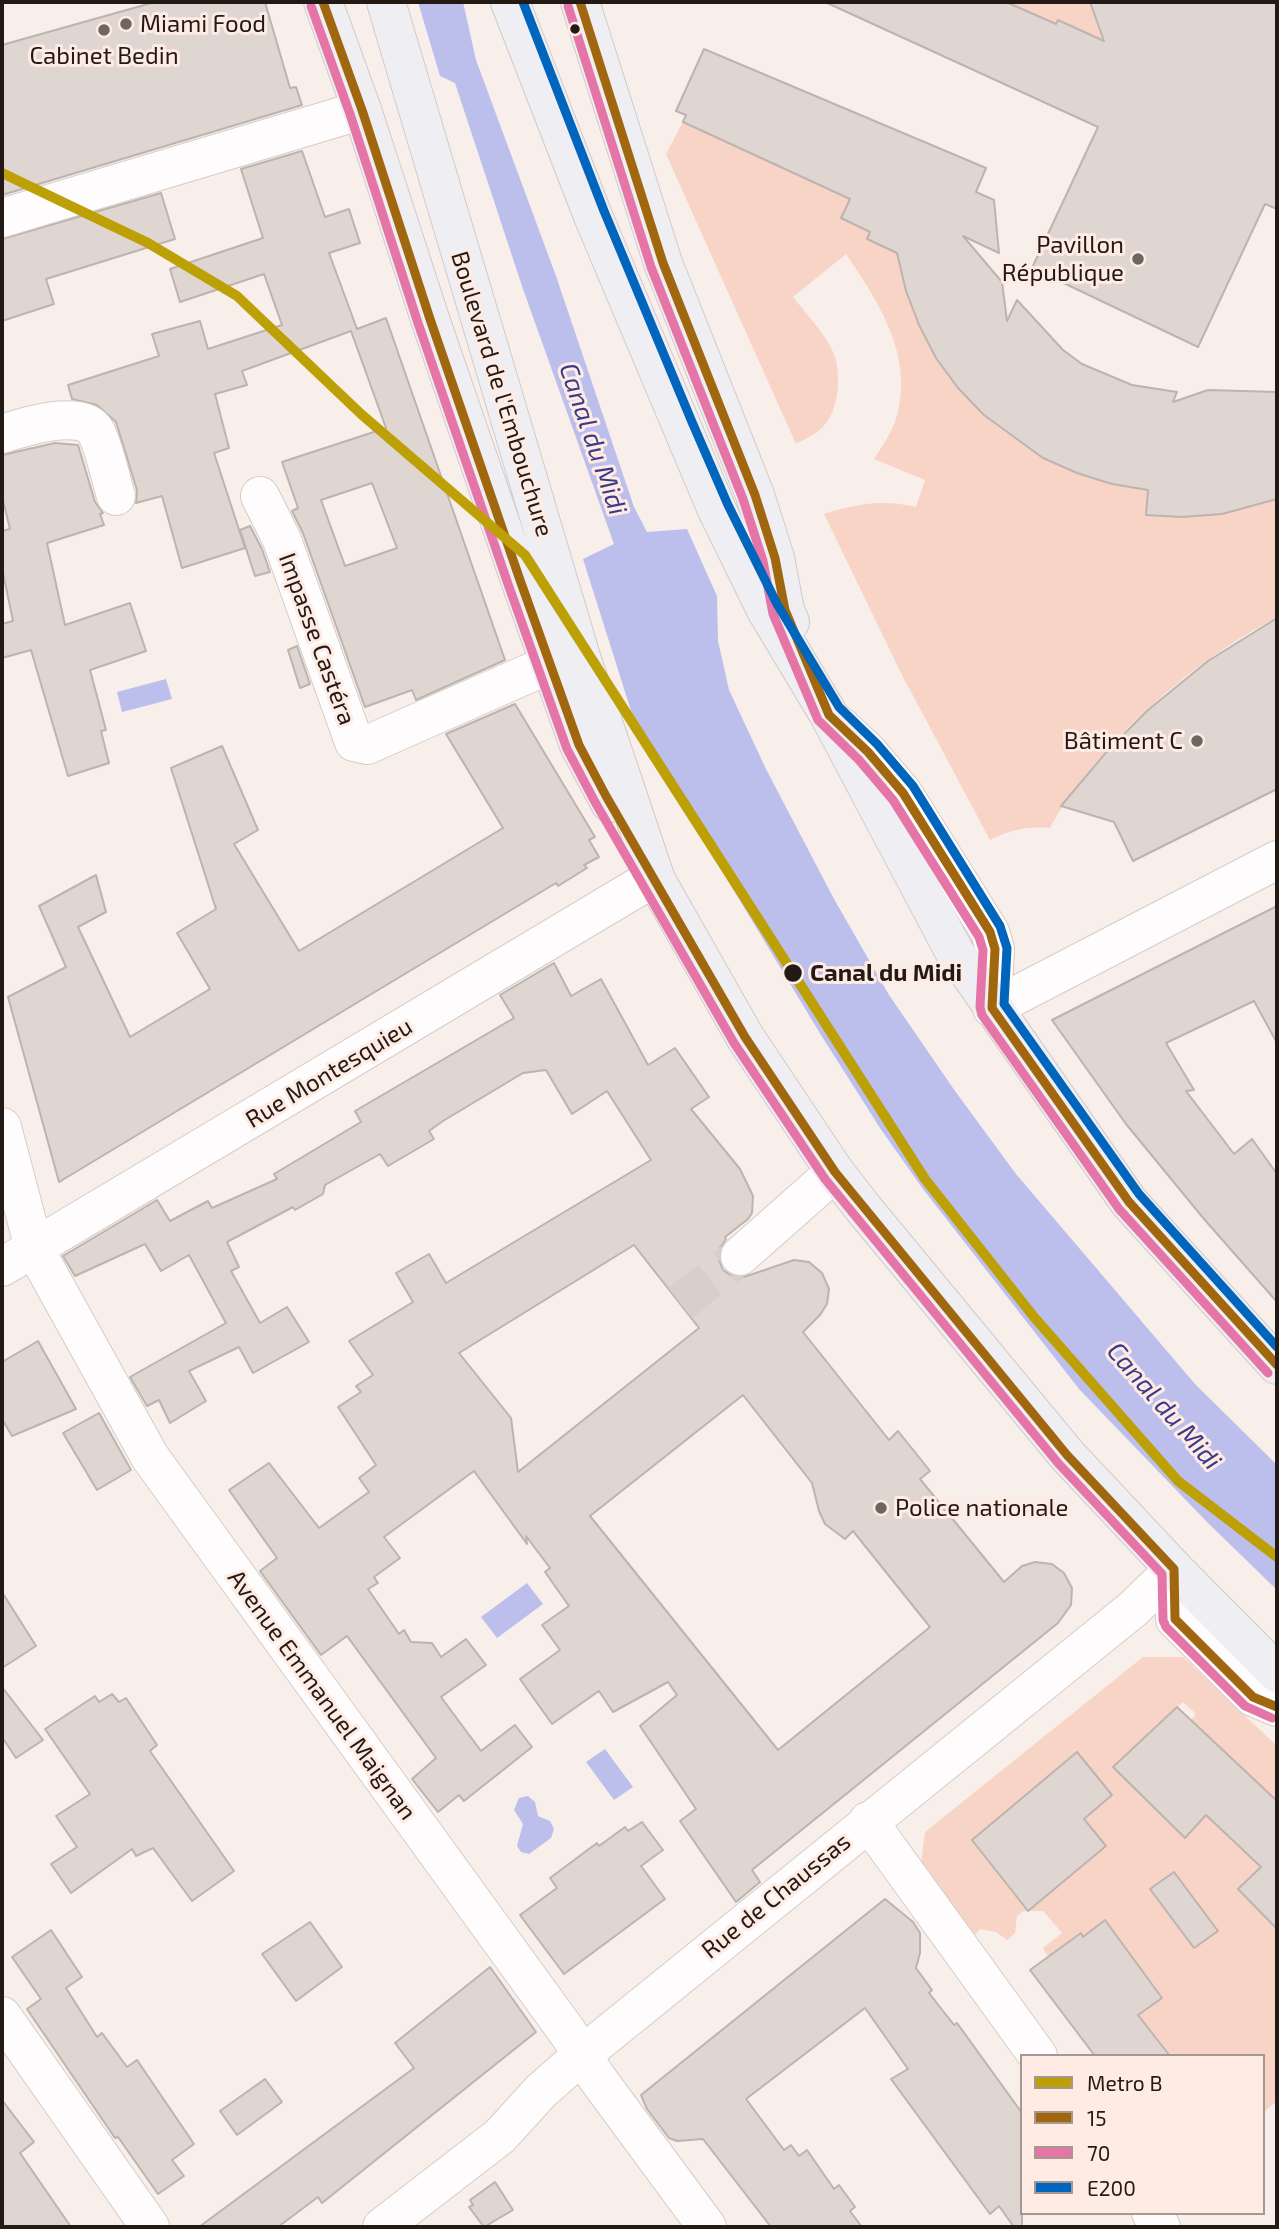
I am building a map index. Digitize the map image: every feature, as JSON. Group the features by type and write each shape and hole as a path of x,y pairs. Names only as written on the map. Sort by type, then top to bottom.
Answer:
{"main road":[{"path":"323,2 362,110 434,332 579,745 656,880"},
{"name":"Boulevard de l'Embouchure","path":"386,2 580,657 656,880 745,1037 835,1172 1067,1455 1277,1673"},
{"path":"510,2 593,216 717,510 766,610 829,715 954,951 1129,1202 1277,1365"},
{"path":"580,2 663,262 755,495 775,558 785,610 829,715"}],"street":[{"path":"2,218 362,110"},
{"path":"2,433 33,425 80,419 95,430 116,496"},
{"name":"Impasse Castéra","path":"260,496 282,540 354,741 367,745 550,662"},
{"path":"992,1008 1277,860"},
{"name":"Rue Montesquieu","path":"2,1268 638,887 656,880"},
{"name":"Avenue Emmanuel Maignan","path":"2,1127 34,1248 150,1457 568,2033 597,2078 708,2227"},
{"path":"740,1256 835,1172"},
{"path":"1174,1569 1175,1619 1254,1697 1277,1707"},
{"name":"Rue de Chaussas","path":"382,2227 500,2136 541,2091 582,2055 1133,1609 1174,1569"},
{"path":"868,1821 1037,2054"},
{"path":"2,2016 150,2227"}],"shaded area":[{"path":"1006,2 1090,2 1104,41 1056,24"},
{"path":"683,122 850,199 842,218 870,232 867,239 897,253 906,291 936,358 1043,458 1112,484 1148,490 1182,517 1222,514 1277,499 1277,618 1214,656 1149,708 1092,768 1068,798 1050,828 1018,830 990,840 902,675 824,514 870,504 892,503 916,507 925,480 874,459 893,427 900,399 898,354 882,313 846,254 793,297 830,346 836,362 838,380 834,407 827,422 817,432 796,444 666,154"},
{"path":"1143,1657 1183,1657 1277,1746 1277,1801 1191,1720 1196,1714 1183,1702 1149,1732 1157,1740 1138,1744 1130,1751 1133,1754 1117,1771 1185,1837 1206,1815 1261,1867 1238,1889 1270,1921 1277,1914 1277,2101 1265,2111 1265,2054 1168,2054 1134,2018 1162,1997 1105,1920 1083,1937 1081,1933 1049,1958 1043,1948 1062,1933 1043,1911 1024,1911 1017,1916 1015,1933 1007,1940 996,1932 980,1929 975,1935 921,1864 925,1832","holes":["1077,1752 1112,1795 1084,1819 1106,1846 1033,1907 1004,1861 994,1868 986,1858"]}],"water":[{"path":"418,2 463,2 476,60 556,276 634,507 647,532 687,529 717,596 718,641 729,690 766,769 834,899 889,995 1016,1174 1195,1384 1277,1465 1277,1590 1207,1522 1079,1389 923,1189 880,1128 821,1035 666,778 649,758 639,736 583,559 614,544 523,289 455,83 440,76"},
{"path":"166,679 172,699 122,712 117,692"},
{"path":"527,1583 543,1604 497,1638 481,1617"},
{"path":"605,1749 633,1787 614,1800 586,1762"},
{"path":"528,1796 535,1802 538,1816 550,1821 554,1829 551,1838 529,1854 521,1852 517,1846 523,1824 514,1810 519,1798"}],"building":[{"path":"155,2 265,2 290,88 296,87 302,105 2,195 2,45"},
{"path":"825,2 1006,2 1056,24 1058,20 1104,41 1090,2 1277,2 1277,209 1265,204 1198,347 1032,268 1098,127"},
{"path":"704,49 986,168 976,192 994,200 999,253 963,236 1002,282 1007,321 1017,300 1063,350 1082,364 1132,385 1177,392 1173,402 1208,390 1277,392 1277,499 1222,514 1182,517 1146,515 1148,490 1112,484 1043,458 984,415 958,388 936,358 906,291 897,253 867,239 870,232 841,218 850,199 683,122 686,115 676,111"},
{"path":"302,151 325,217 349,209 360,243 329,253 357,329 386,318 505,660 416,700 412,690 365,707 303,533 292,511 298,508 282,462 386,428 351,331 242,371 247,385 215,394 229,448 214,453 245,548 182,568 162,496 136,503 137,490 116,422 97,405 72,399 68,385 159,356 152,334 200,321 208,349 282,325 264,274 180,302 170,269 263,238 241,169","holes":["372,483 397,548 345,566 321,500"]},
{"path":"161,193 175,239 46,279 54,304 2,321 2,239"},
{"path":"55,443 78,445 95,502 103,513 100,514 104,525 47,543 65,625 130,603 146,651 90,670 106,730 101,731 109,763 68,776 31,650 2,658 2,624 13,621 2,568 2,531 10,529 2,496 2,455"},
{"path":"250,526 270,572 255,576 240,530"},
{"name":"Bâtiment C","path":"1277,618 1277,789 1133,861 1114,822 1061,806 1108,750 1148,710 1208,661"},
{"path":"297,646 310,684 300,688 288,650"},
{"path":"515,704 595,837 589,840 599,857 584,865 587,868 558,886 556,883 59,1182 8,997 66,967 39,906 96,875 106,912 78,927 130,1037 210,989 177,933 216,909 171,768 222,746 258,830 234,844 299,951 503,828 446,734"},
{"path":"1277,906 1277,1043 1254,1001 1166,1043 1194,1090 1186,1091 1234,1154 1252,1139 1277,1174 1277,1302 1126,1124 1052,1020"},
{"path":"554,963 571,996 601,979 648,1065 675,1048 709,1097 691,1109 740,1169 753,1196 752,1213 725,1237 720,1248 719,1260 723,1270 732,1276 744,1277 794,1260 809,1262 822,1273 829,1289 827,1304 803,1332 889,1440 898,1431 930,1471 920,1479 1004,1582 1022,1566 1035,1562 1052,1564 1064,1573 1072,1588 1071,1605 1058,1623 752,1870 760,1882 736,1902 680,1821 696,1809 640,1726 677,1695 668,1682 613,1712 599,1691 552,1724 520,1679 560,1650 542,1625 569,1606 545,1572 550,1568 526,1536 527,1544 474,1471 384,1537 400,1558 374,1577 378,1583 368,1589 399,1634 404,1630 411,1642 432,1643 441,1657 466,1639 486,1665 441,1697 481,1751 515,1725 532,1747 464,1801 459,1795 438,1812 412,1779 436,1758 347,1636 321,1655 260,1571 277,1558 229,1490 269,1463 319,1528 369,1492 359,1478 376,1465 338,1407 361,1392 356,1386 373,1375 349,1341 413,1302 396,1273 429,1254 446,1283 651,1160 607,1091 572,1114 546,1070 523,1073 443,1121 429,1131 434,1139 388,1166 380,1154 325,1185 323,1194 227,1242 239,1267 231,1271 260,1323 287,1307 309,1342 253,1373 239,1347 189,1371 206,1401 170,1423 159,1400 147,1406 130,1377 226,1323 189,1255 161,1271 145,1244 75,1276 63,1256 157,1200 170,1221 208,1201 212,1208 277,1179 274,1174 361,1122 355,1111 514,1018 500,995","holes":["634,1245 699,1328 518,1472 511,1418 459,1353","743,1395 812,1483 825,1524 845,1539 853,1531 930,1627 778,1750 590,1516"]},
{"path":"38,1341 76,1409 12,1436 2,1419 2,1362"},
{"path":"99,1413 131,1470 97,1490 63,1433"},
{"path":"2,1592 36,1646 2,1668"},
{"path":"2,1687 43,1740 16,1758 2,1737"},
{"path":"112,1694 119,1702 126,1698 157,1745 150,1751 234,1871 192,1901 153,1848 136,1856 132,1849 71,1893 51,1864 77,1847 56,1816 90,1794 45,1729 95,1696 99,1702"},
{"path":"1177,1707 1277,1801 1277,1929 1238,1889 1261,1867 1206,1815 1185,1838 1113,1767"},
{"path":"1077,1752 1112,1795 1084,1819 1106,1846 1028,1911 972,1840"},
{"path":"642,1822 663,1850 641,1866 665,1899 564,1974 520,1915 557,1888 550,1878 597,1843 599,1846 625,1827 628,1831"},
{"path":"1174,1872 1218,1931 1194,1948 1150,1889"},
{"path":"885,1899 913,1922 920,1933 920,1953 916,1968 932,1990 929,1993 954,2025 957,2023 1020,2110 1022,2227 1014,2227 999,2206 990,2214 891,2079 908,2069 865,2008 746,2099 784,2150 791,2145 799,2156 807,2150 834,2189 839,2185 855,2207 850,2211 862,2227 771,2227 703,2139 677,2141 669,2138 647,2109 641,2095"},
{"path":"1105,1920 1162,1998 1138,2015 1168,2054 1093,2054 1030,1970 1081,1933 1083,1937"},
{"path":"310,1922 342,1967 296,2001 262,1954"},
{"path":"51,1930 82,1977 66,1988 97,2037 102,2033 127,2067 137,2060 194,2144 172,2160 184,2176 158,2194 118,2137 115,2138 27,2009 41,1999 12,1957"},
{"path":"490,1967 536,2032 322,2203 318,2197 278,2227 199,2227 414,2068 395,2043"},
{"path":"265,2079 282,2102 237,2135 220,2111"},
{"path":"2,2100 34,2142 20,2153 71,2227 2,2227"},
{"path":"495,2182 513,2210 484,2227 469,2207 473,2205 470,2200"}],"tunnel":[{"path":"680,1303 740,1256"}],"metro line":[{"name":"B","path":"2,173 148,243 237,296 361,414 525,555 925,1179 1034,1317 1178,1481 1277,1557"}],"transit line":[{"name":"15","path":"323,2 520,580 579,745 606,796 745,1037 835,1172 1067,1455 1174,1569 1175,1619 1253,1697 1277,1707"},
{"name":"E200","path":"523,2 604,211 692,422 728,505 777,604 839,707 877,744 913,786 1000,926 1007,948 1004,1004 1139,1194 1277,1347"},
{"name":"15","path":"580,2 663,263 755,495 775,558 785,610 829,715 868,752 903,793 990,932 995,949 992,1008 1129,1202 1277,1365"},
{"name":"70","path":"311,6 508,584 567,749 595,802 734,1043 825,1179 1058,1463 1162,1574 1163,1620 1166,1627 1245,1706 1272,1718"},
{"name":"70","path":"568,6 651,267 743,499 763,561 773,614 818,720 859,760 893,800 979,937 983,950 980,1007 982,1015 1119,1209 1268,1373"}],"place":[{"name":"Miami Food","path":"126,24"},
{"name":"Cabinet Bedin","path":"104,30"},
{"name":"Pavillon République","path":"1138,259"},
{"name":"Bâtiment C","path":"1197,741"},
{"name":"Canal du Midi","path":"793,973"},
{"name":"Police nationale","path":"881,1508"}]}
